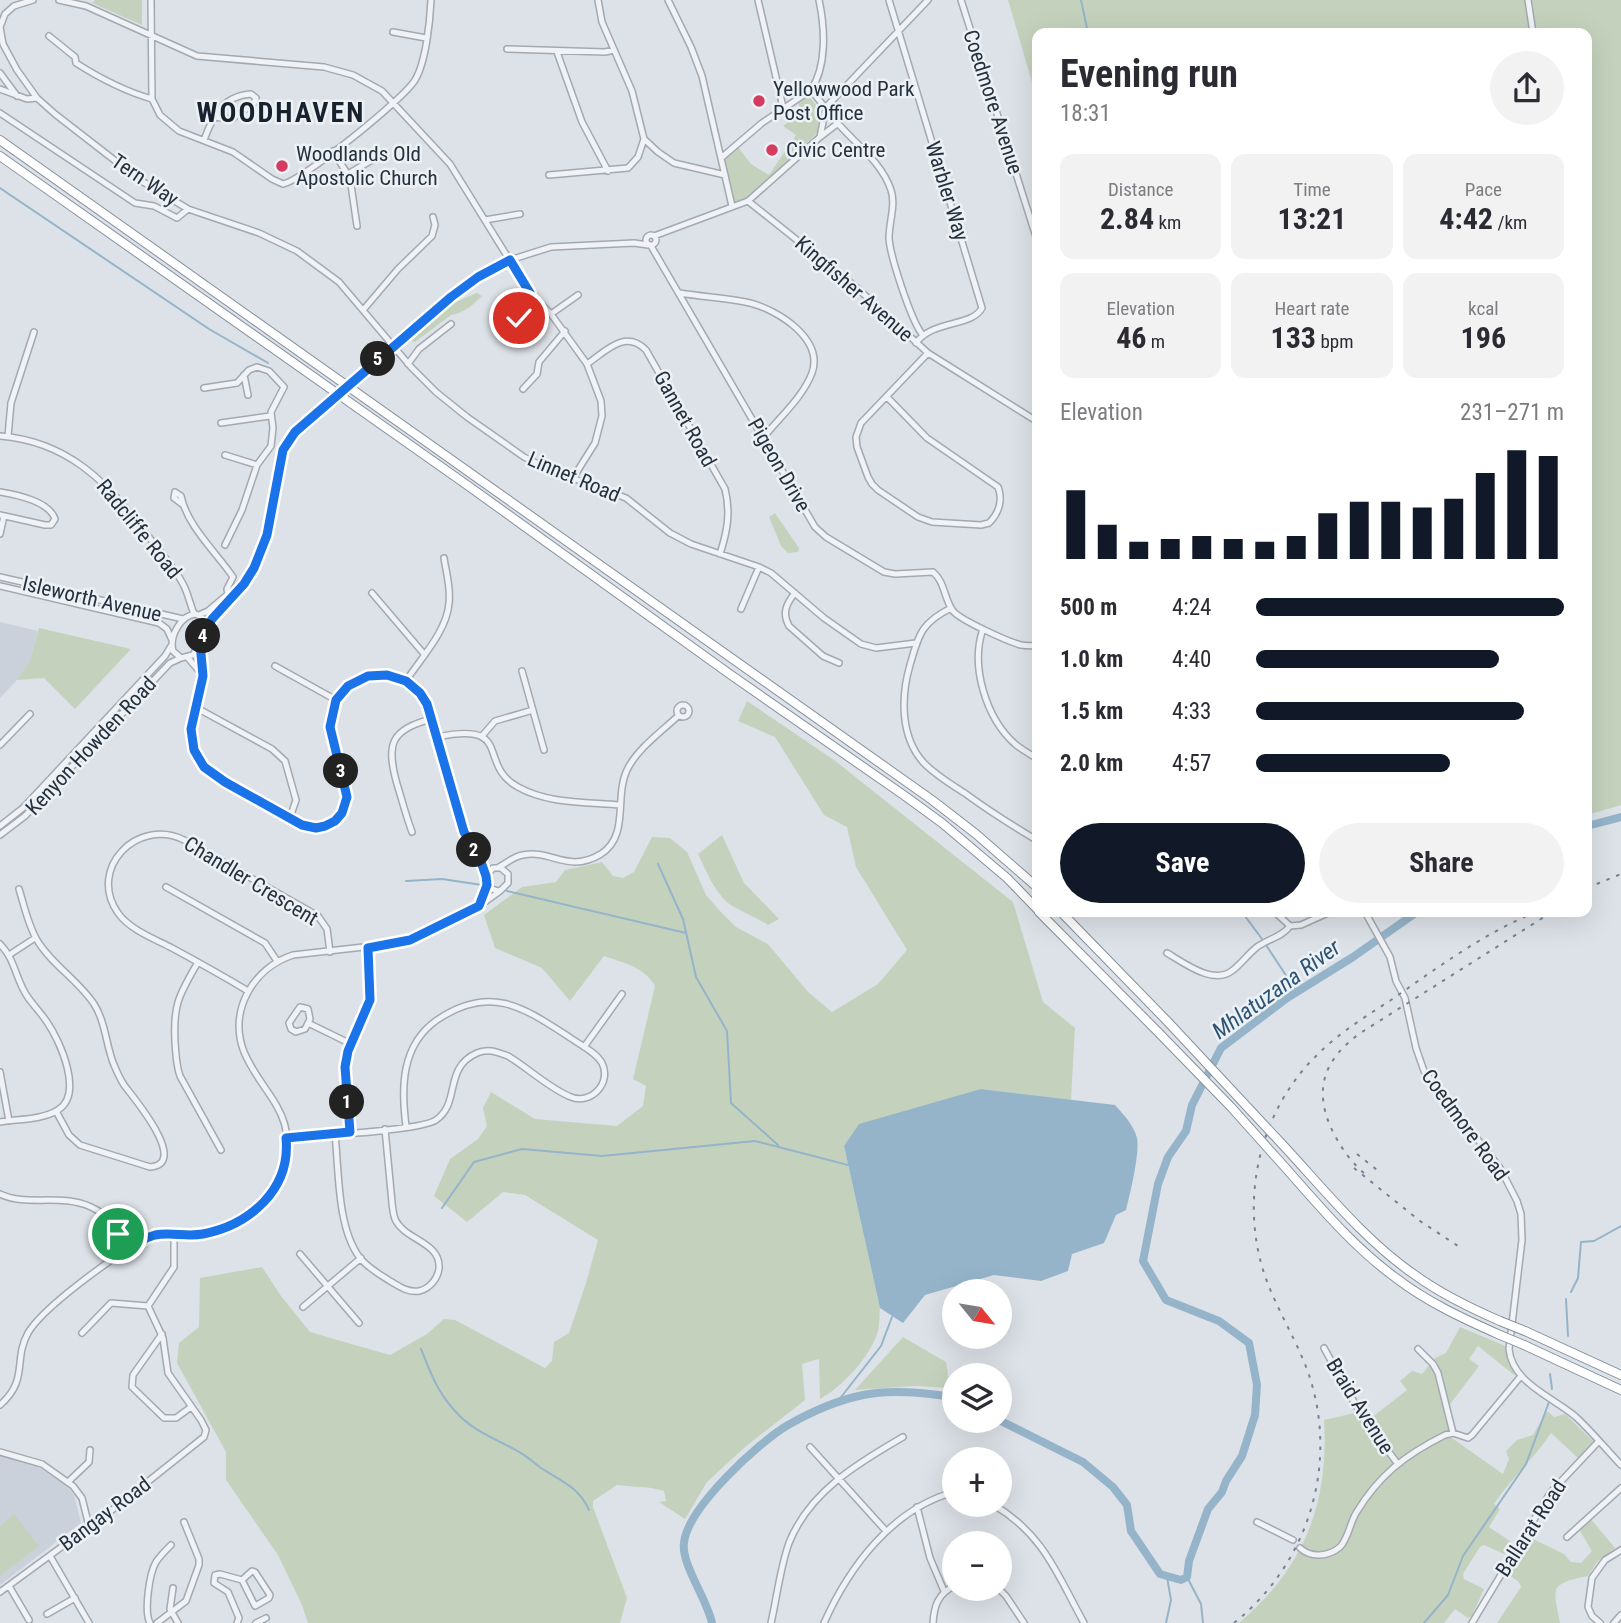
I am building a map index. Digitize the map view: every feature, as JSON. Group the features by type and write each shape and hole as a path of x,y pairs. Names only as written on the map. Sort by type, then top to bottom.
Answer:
{"highway":[{"path":"0,140 924,794 976,834 1032,883"},
{"path":"0,156 905,796 1007,878 1032,904"},
{"path":"0,161 64,201"},
{"path":"1045,917 1231,1107 1329,1216 1376,1263 1429,1299 1500,1335 1621,1390"},
{"path":"1067,917 1387,1254 1413,1275 1443,1293 1621,1375"}],"street":[{"name":"Tern Way","path":"33,0 3,11 0,27 3,44 37,98 140,180 188,209 285,244 339,282 394,346"},
{"path":"60,0 86,6 204,58 324,67 343,71 374,85 395,103 450,164 530,293 565,331 587,364 601,401 601,424 595,443 573,478"},
{"path":"150,0 152,99 160,115 172,127 233,152 282,184 295,179 395,103 416,79 426,38 431,0"},
{"path":"549,174 623,170 632,166 644,139 632,91 600,15 598,0"},
{"path":"668,0 702,76 732,206"},
{"path":"758,0 783,107"},
{"path":"721,159 783,107 811,90 821,68 822,20 819,0"},
{"name":"Warbler Way","path":"889,0 982,309 977,315 922,334"},
{"path":"820,137 826,108 928,0"},
{"name":"Coedmore Avenue","path":"961,0 1032,224"},
{"path":"1528,0 1532,28"},
{"path":"393,32 426,38"},
{"path":"49,36 75,57 76,63 111,85 152,99"},
{"path":"507,49 614,50"},
{"path":"557,51 582,122 608,171"},
{"path":"0,73 17,96"},
{"path":"0,89 31,100 37,98"},
{"path":"811,90 837,124 876,164 891,188 889,239 912,318 922,334 916,343"},
{"path":"204,140 214,117 224,104 246,94 256,98 254,103 232,119 214,117"},
{"path":"0,113 135,202 154,206 177,218 188,209"},
{"path":"181,658 193,655 212,619 244,584 254,568 267,535 283,450 295,432 464,286 510,260 551,247 651,242 663,233 748,201 837,124"},
{"path":"644,139 674,163 725,176"},
{"path":"333,151 348,174 357,226"},
{"path":"348,174 377,157"},
{"name":"Kingfisher Avenue","path":"748,201 857,288 928,353 1032,418"},
{"path":"485,220 520,214"},
{"path":"364,309 398,269 432,236 435,225 433,217"},
{"name":"Pigeon Drive","path":"651,242 820,532 884,572 895,574 928,571 936,574 951,608"},
{"path":"506,331 516,325 530,293"},
{"path":"680,293 757,305 789,322 807,340 814,356 810,376 763,438"},
{"path":"551,314 578,295"},
{"path":"408,363 419,349 451,324"},
{"path":"523,389 537,374 539,362 565,331"},
{"path":"8,436 11,402 34,332"},
{"name":"Gannet Road","path":"587,364 622,340 632,341 646,350 725,489 729,509 728,522 720,554"},
{"name":"Linnet Road","path":"394,346 451,405 524,457 626,498 670,533 691,544 771,573 824,618 860,644 876,648 916,643"},
{"path":"887,397 927,438 998,487 998,510 989,523 981,525 926,520 878,491 872,484 858,447 858,429 869,413 928,353"},
{"path":"204,388 237,383 253,368 264,368 284,387 270,416 273,428 271,446 257,465 242,510 225,545"},
{"path":"244,375 248,395"},
{"path":"221,423 270,416"},
{"name":"Radcliffe Road","path":"0,436 32,442 57,451 84,466 104,483 120,499 178,575 190,603 191,616"},
{"path":"271,446 283,450"},
{"path":"225,455 257,465"},
{"path":"0,492 31,501 50,511 55,519 48,525 2,516 0,534"},
{"path":"182,504 233,577 227,589 228,594"},
{"path":"406,681 443,624 448,609 449,594 443,558"},
{"path":"741,610 760,567"},
{"path":"191,616 205,613 254,568"},
{"name":"Isleworth Avenue","path":"0,577 191,616"},
{"name":"Isleworth Avenue","path":"0,586 159,623 167,629 173,651 181,658"},
{"path":"372,593 424,654"},
{"path":"795,593 785,608 789,626 823,656 839,663"},
{"path":"1032,645 1021,645 983,629 962,619 951,608 928,621 916,643 903,701 909,737 917,755 1006,822 1032,837"},
{"path":"191,616 205,622 206,629"},
{"name":"Kenyon Howden Road","path":"0,826 23,808 112,713 172,643 191,616"},
{"path":"983,629 979,651 987,704 1014,742 1032,755"},
{"path":"200,643 202,682 191,729 197,756 214,776 307,826 321,827 335,821 345,808 346,792 330,727 336,700 348,686 368,676 387,675 406,681 420,693 432,719 464,832 480,859 486,876 487,885 479,906"},
{"name":"Kenyon Howden Road","path":"0,835 25,816 170,663 181,658"},
{"path":"188,658 198,668 202,682"},
{"path":"275,666 336,700"},
{"path":"522,671 544,750"},
{"path":"195,708 272,749 282,758 296,800 290,818"},
{"path":"482,736 495,721 533,710"},
{"path":"112,713 118,718"},
{"path":"0,745 30,714"},
{"path":"486,876 519,855 529,854 570,863 589,860 599,855 616,836 621,817 623,780 632,762 678,716"},
{"path":"412,832 392,764 391,746 404,729 432,719"},
{"path":"437,737 461,732 482,736 493,749 505,777 518,788 546,798 620,804"},
{"path":"59,770 65,775"},
{"name":"Chandler Crescent","path":"248,991 119,915 113,903 109,881 114,862 123,850 137,839 160,834 177,837 313,912 325,923 330,952"},
{"path":"480,859 506,872"},
{"path":"0,1405 16,1388 26,1338 37,1321 53,1305 149,1237 202,1234 221,1229 257,1211 270,1194 280,1175 286,1153 286,1138 280,1110 250,1064 240,1038 240,1011 248,991 262,972 277,961 306,952 368,948 410,940 444,925 479,906 509,883 506,872 511,860"},
{"path":"487,885 494,891 500,891"},
{"path":"166,887 265,943 277,961"},
{"path":"19,889 35,938 95,1007 102,1023 107,1047 122,1082 160,1139 162,1162 150,1167 80,1145 69,1135 56,1111"},
{"path":"1280,917 1290,926"},
{"path":"1167,953 1204,972 1225,975 1236,969 1254,949 1284,933 1290,926 1301,925 1319,917"},
{"name":"Coedmore Road","path":"1367,917 1386,949 1405,998 1424,1071 1500,1168 1517,1201 1521,1214 1522,1240 1509,1349 1513,1364 1521,1376"},
{"path":"9,955 35,938"},
{"path":"0,944 9,955 24,991 52,1029 71,1083 64,1105 56,1111 37,1117 0,1122"},
{"path":"350,1132 345,1067 351,1044 370,1000 368,948"},
{"path":"198,962 186,982 174,1012 177,1065 180,1076 220,1150"},
{"path":"584,1047 622,994"},
{"path":"286,1138 385,1129 406,1126 431,1122 442,1115 450,1100 460,1066 466,1059 482,1051 508,1056 570,1097 580,1099 591,1096 600,1088 604,1071 600,1060 584,1047 517,1006 495,1001 459,1007 433,1023 415,1044 409,1056 402,1098 406,1126"},
{"path":"303,1006 309,1012 309,1023 302,1031 296,1032 291,1029 289,1023 295,1011 303,1006"},
{"path":"309,1023 351,1044"},
{"path":"0,1072 9,1121"},
{"path":"335,1134 345,1224 353,1246 374,1271 411,1291 426,1288 433,1282 439,1269 435,1254 428,1246 405,1231 395,1219 385,1129"},
{"path":"0,1194 23,1199 66,1199 95,1209 114,1224 122,1254"},
{"path":"148,1306 174,1268 174,1235"},
{"path":"300,1255 359,1323"},
{"path":"303,1307 361,1258"},
{"path":"82,1333 109,1304 148,1306"},
{"path":"148,1306 162,1334 168,1373 191,1407 176,1418 169,1419 160,1415 132,1387 133,1375 162,1334"},
{"name":"Braid Avenue","path":"1324,1348 1370,1429 1396,1463"},
{"path":"1418,1349 1438,1373 1453,1433"},
{"path":"1300,1548 1314,1555 1331,1552 1341,1545 1367,1495 1396,1463 1436,1439 1453,1433 1463,1437 1472,1435 1521,1376 1574,1416 1621,1465"},
{"name":"Bangay Road","path":"0,1592 203,1439 206,1432 191,1407"},
{"path":"771,1623 789,1544 796,1529 839,1477 903,1437"},
{"name":"Ballarat Road","path":"1472,1623 1550,1493 1599,1441"},
{"path":"810,1447 886,1531"},
{"path":"68,1482 89,1462 90,1450"},
{"path":"0,1452 42,1464 68,1482 82,1498 89,1526"},
{"path":"1567,1537 1621,1488"},
{"path":"824,1623 842,1589 886,1531 916,1507 942,1497"},
{"path":"916,1507 930,1558 942,1586"},
{"path":"1012,1517 1036,1538 1084,1623"},
{"path":"157,1623 186,1601 200,1562 184,1522"},
{"path":"1257,1522 1293,1540"},
{"path":"150,1623 146,1613 152,1572 157,1561 171,1545"},
{"path":"1600,1623 1592,1616 1588,1607 1592,1578 1605,1560 1621,1550"},
{"path":"50,1556 89,1623"},
{"path":"253,1571 256,1572 270,1593 269,1598 257,1606 253,1605 242,1580 253,1571"},
{"path":"237,1623 239,1618 228,1592 215,1584 214,1579 215,1575 220,1574 242,1580"},
{"path":"9,1586 29,1620"},
{"path":"173,1588 170,1607 178,1623"},
{"path":"933,1623 936,1605 942,1594"},
{"path":"47,1614 75,1598"},
{"path":"1009,1601 1024,1623"},
{"path":"1614,1623 1621,1615"},
{"path":"256,1623 266,1618"}],"shaded area":[{"path":"0,622 38,631 30,660 17,680 0,698"},
{"path":"0,1456 32,1463 67,1486 74,1495 81,1523 0,1585"}],"green space":[{"path":"95,0 142,0 142,25 92,3"},
{"path":"1008,0 1621,0 1621,805 1592,814 1592,28 1032,28 1032,82"},
{"path":"808,96 819,113 818,132 750,200 734,204 723,157 738,147 751,164 769,175 796,135 783,126 801,112 798,102"},
{"path":"477,293 482,296 468,308 451,315 415,342 409,340 450,304"},
{"path":"775,513 799,548 798,552 788,553 781,546 769,517"},
{"path":"39,628 131,649 75,709 44,678 17,680 30,660"},
{"path":"747,701 834,760 1013,902 1043,1002 1075,1028 1071,1100 981,1089 844,1146 880,1308 879,1328 874,1341 855,1370 820,1399 819,1359 802,1364 805,1400 745,1447 707,1482 685,1519 659,1502 666,1501 664,1491 657,1489 617,1485 593,1501 627,1598 620,1623 308,1623 278,1555 226,1480 226,1452 177,1363 179,1343 199,1327 200,1278 262,1267 310,1332 390,1355 427,1334 444,1319 455,1320 545,1368 552,1361 554,1342 569,1333 598,1240 525,1195 503,1192 467,1222 434,1196 450,1159 478,1139 487,1126 483,1108 491,1092 535,1119 617,1126 643,1106 646,1086 633,1079 655,986 645,974 604,956 570,1001 542,968 495,948 484,915 522,887 556,882 565,870 602,862 613,876 623,878 634,872 652,837 670,838 687,852 706,895 720,911 736,927 768,944 808,992 832,1012 878,984 907,950 856,867 847,827 824,815 775,737 738,721"},
{"path":"722,835 744,883 779,919 768,925 731,905 718,892 698,854"},
{"path":"1460,1327 1508,1347 1507,1355 1516,1373 1514,1375 1478,1346 1469,1359 1479,1366 1445,1411 1452,1438 1503,1474 1509,1459 1506,1451 1517,1440 1533,1435 1547,1411 1554,1417 1565,1414 1594,1442 1578,1458 1551,1433 1494,1504 1500,1509 1489,1527 1512,1545 1504,1554 1484,1545 1480,1547 1463,1574 1464,1579 1484,1589 1472,1616 1468,1618 1455,1609 1444,1623 1239,1623 1262,1602 1280,1580 1296,1557 1308,1532 1322,1479 1324,1420 1359,1412 1366,1422 1407,1390 1400,1381 1412,1371 1422,1374 1435,1358 1446,1353"},
{"path":"903,1337 946,1362 942,1363 942,1388 916,1386 855,1390"},
{"path":"14,1514 39,1546 0,1576 0,1526"},
{"path":"1590,1518 1615,1548 1597,1562 1588,1576 1566,1582 1557,1589 1555,1594 1560,1623 1497,1623 1521,1587 1519,1582 1509,1575 1509,1570 1529,1537 1564,1554 1571,1562 1581,1563 1592,1551 1580,1531"}],"water":[{"path":"981,1089 1115,1105 1131,1124 1138,1145 1126,1210 1116,1215 1104,1243 1072,1254 1068,1271 1041,1281 994,1275 980,1279 942,1279 942,1290 925,1295 903,1323 880,1308 844,1146 859,1124"}],"waterway":[{"path":"1081,0 1087,28"},
{"path":"0,188 209,329 268,363"},
{"name":"Mhlatuzana River","path":"1592,825 1621,817"},
{"path":"658,864 683,919 696,977 727,1031 731,1103 778,1145"},
{"path":"406,881 442,879 482,885"},
{"path":"507,891 686,933"},
{"path":"1246,917 1262,939"},
{"name":"Mhlatuzana River","path":"1012,1426 1083,1462 1113,1487 1127,1505 1131,1531 1160,1574 1181,1580 1187,1577 1189,1561 1208,1509 1222,1492 1242,1456 1255,1415 1257,1385 1249,1343 1219,1321 1166,1300 1143,1261 1158,1184 1168,1157 1186,1131 1192,1105 1221,1048 1287,998 1410,917"},
{"path":"1266,945 1297,992"},
{"path":"442,1208 474,1162 522,1149 602,1156 755,1141 848,1165"},
{"path":"1571,1292 1578,1278 1581,1242 1594,1241 1621,1226"},
{"path":"1566,1299 1568,1336"},
{"path":"838,1401 881,1346 892,1317"},
{"path":"421,1349 439,1390 462,1418 569,1485 589,1510"},
{"path":"1550,1374 1552,1389"},
{"name":"Mhlatuzana River","path":"712,1623 686,1561 684,1543 697,1512 726,1477 788,1425 844,1400 885,1392 942,1396"},
{"path":"1424,1623 1448,1595 1463,1556 1526,1464 1549,1402"},
{"path":"1166,1623 1171,1600 1167,1577"},
{"path":"1187,1577 1201,1604 1203,1623"}],"railway":[{"path":"1592,886 1621,874"},
{"path":"1234,1623 1260,1599 1281,1572 1298,1542 1310,1511 1318,1477 1320,1443 1317,1409 1309,1375 1269,1286 1257,1245 1255,1187 1268,1130 1296,1079 1332,1041 1461,952 1524,917"},
{"path":"1364,1173 1337,1140 1327,1118 1323,1090 1325,1077 1338,1053 1362,1032 1544,917"},
{"path":"1357,1154 1377,1170"},
{"path":"1354,1168 1420,1221 1461,1248"}],"place":[{"name":"Yellowwood Park Post Office","path":"759,101"},
{"name":"Civic Centre","path":"772,150"},
{"name":"Woodlands Old Apostolic Church","path":"282,166"}],"district":[{"name":"WOODHAVEN","path":"281,112"}],"route":[{"path":"118,1234 122,1254 140,1241 157,1234 202,1234 237,1223 257,1211 276,1185 284,1164 286,1138 350,1132 345,1067 348,1051 370,1000 368,948 399,943 435,930 471,912 479,906 484,895 486,876 480,859 464,832 427,704 420,693 406,681 380,674 368,676 354,681 336,700 330,727 346,801 340,816 321,827 302,825 214,776 197,756 191,729 203,676 200,643 212,619 250,577 267,535 283,450 295,432 451,297 478,277 510,260 530,293 519,318"}]}
